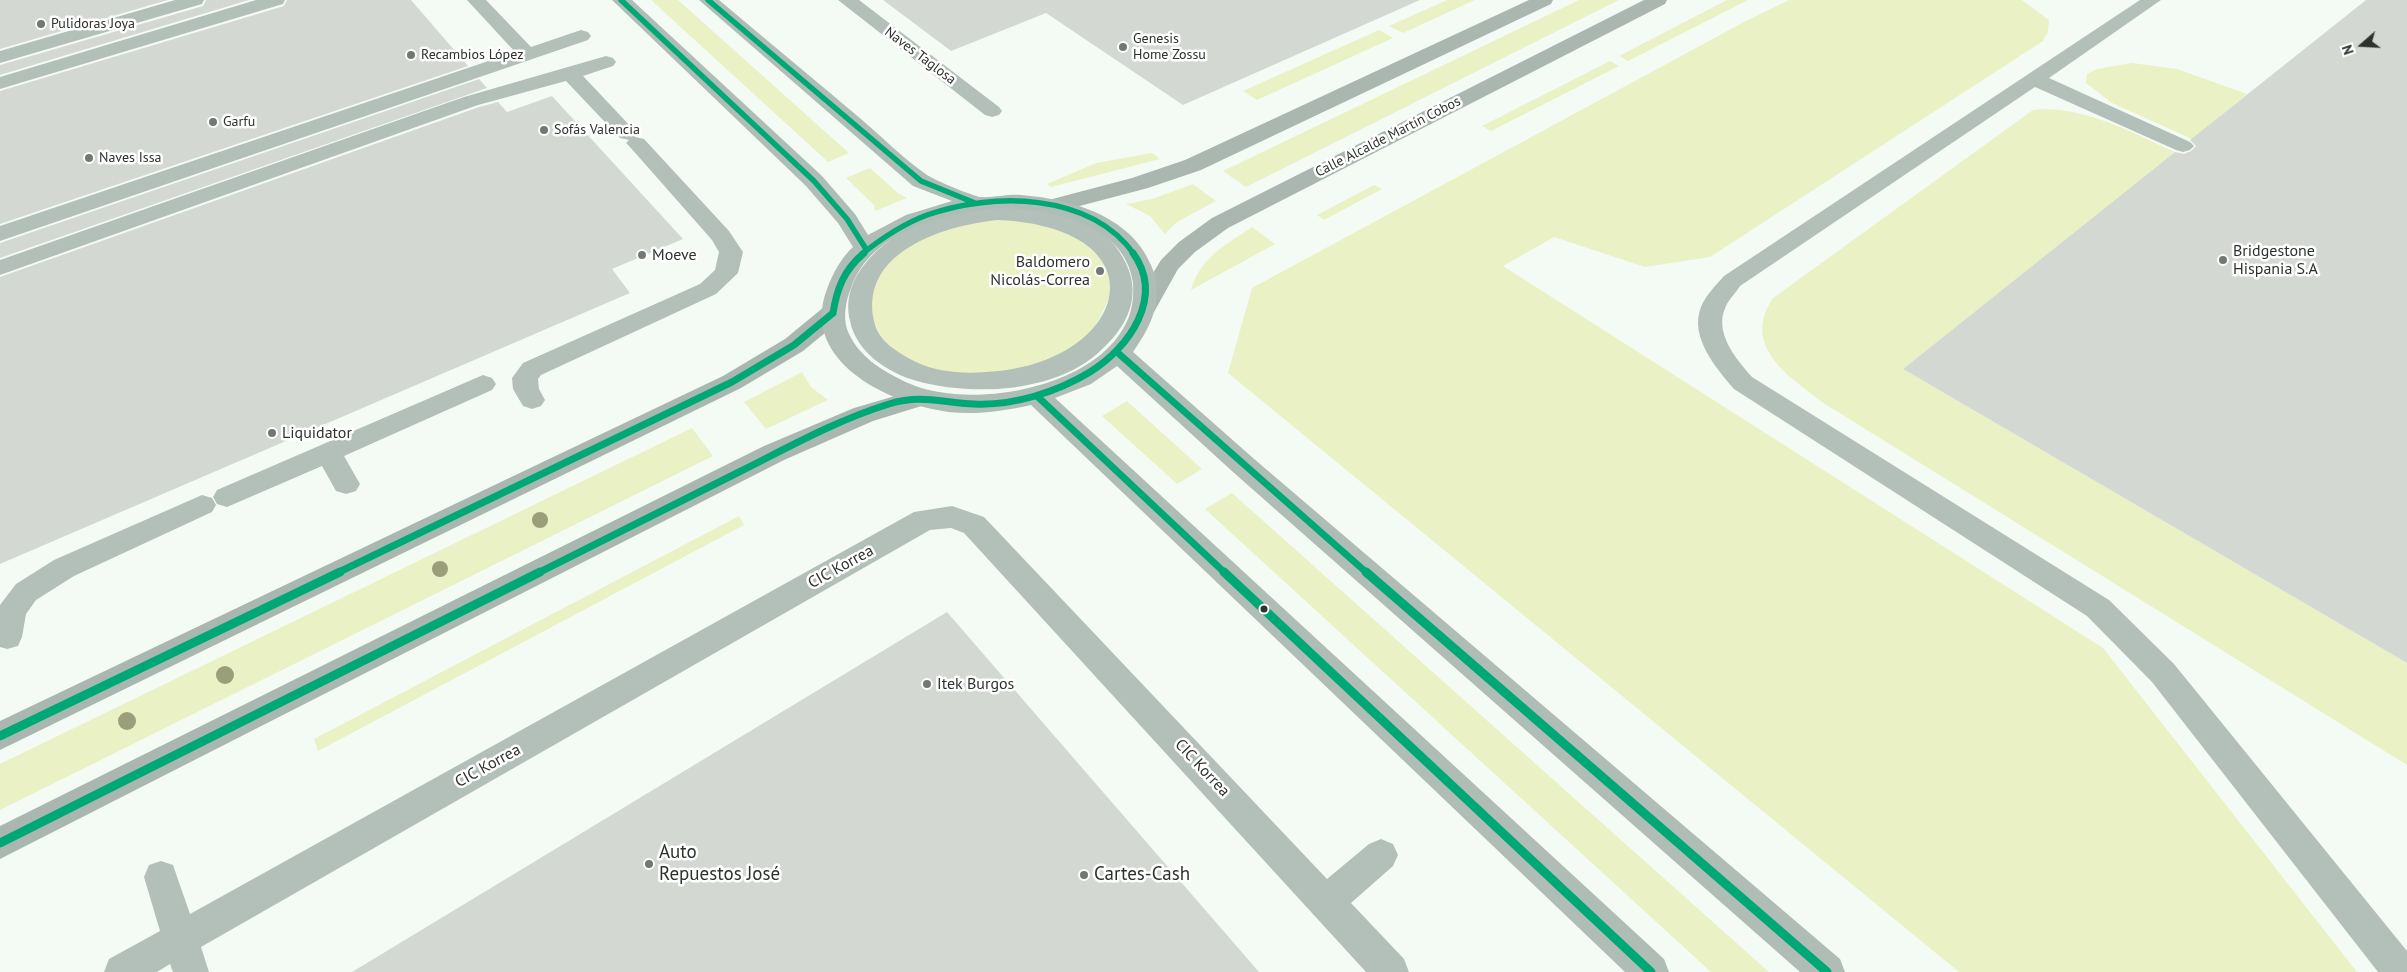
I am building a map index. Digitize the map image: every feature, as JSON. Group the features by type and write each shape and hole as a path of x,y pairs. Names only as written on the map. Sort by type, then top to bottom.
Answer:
{"highway":[{"path":"621,0 814,181 847,220 866,248"},
{"path":"708,0 921,181 975,203"},
{"path":"1029,202 1054,206 1082,214 1107,227 1126,243 1140,262 1146,284 1145,306 1136,330 1118,352 1079,380 1037,396 997,403 967,404 924,387 895,389 873,378 855,364 842,348 833,312 836,292 845,273 866,248 912,220 940,210 975,203 1029,202"},
{"path":"1118,352 1243,465 1827,972"},
{"path":"1037,396 1651,972"}],"main road":[{"path":"1054,206 1140,183 1193,165 1544,0"},
{"name":"Calle Alcalde Martín Cobos","path":"1145,306 1170,265 1187,247 1220,223 1658,0"},
{"path":"0,736 732,382 794,345 833,312"},
{"path":"0,843 774,453 832,427 898,402 924,387"}],"street":[{"path":"0,57 195,0"},
{"path":"0,83 276,0"},
{"path":"476,0 527,54"},
{"name":"Naves Taglosa","path":"847,0 992,111"},
{"path":"2152,0 1732,281 1712,309 1712,340 1728,366 1743,383 2098,608 2164,672 2401,972"},
{"path":"0,234 581,36"},
{"path":"0,268 471,101 570,74 606,62"},
{"path":"532,400 526,389 524,378 532,369 708,289 726,273 731,252 721,236 632,138 570,74"},
{"path":"2034,80 2183,146"},
{"path":"998,213 1018,213 1052,219 1076,228 1105,248 1114,261 1120,275 1122,289 1120,305 1103,334 1088,348 1070,360 1049,370 1000,381 951,381 924,387 908,369 878,348 868,336 862,322 861,300 866,279 887,253 901,242 936,225 956,219 998,213"},
{"path":"7,637 12,611 26,592 64,568 483,384"},
{"path":"328,452 346,484"},
{"name":"CIC Korrea","path":"122,972 924,520 952,516 974,525 1391,972"},
{"path":"1327,902 1381,855"},
{"path":"161,877 191,972"}],"green space":[{"path":"651,0 678,0 849,153 828,162"},
{"path":"1447,0 1475,0 1403,33 1389,26"},
{"path":"1579,0 1619,0 1246,187 1223,171"},
{"path":"1727,0 1748,0 1628,61 1619,56"},
{"path":"1789,0 2022,0 2049,20 2048,32 2043,41 1710,257 1645,267 1554,237 1503,266 2103,648 2357,972 1959,972 1228,373 1252,288 1744,22"},
{"path":"1379,30 1393,38 1257,100 1243,91"},
{"path":"1610,61 1619,66 1491,131 1482,126"},
{"path":"2132,63 2177,69 2247,94 2192,139 2112,103 2086,83 2087,74 2097,69"},
{"path":"2047,109 2097,118 2175,152 1903,369 2407,663 2407,765 1825,404 1785,372 1774,360 1766,346 1762,332 1764,316 1773,298 2033,110"},
{"path":"1152,153 1160,159 1051,187 1047,184 1096,163"},
{"path":"870,168 899,194 907,198 875,211 874,205 846,178"},
{"path":"1193,184 1216,201 1177,222 1165,234 1150,216 1126,204 1152,199"},
{"path":"1374,185 1382,189 1324,220 1317,215"},
{"path":"996,220 1047,226 1079,239 1093,249 1103,262 1110,278 1111,287 1102,313 1091,331 1057,357 1015,371 992,374 970,375 932,369 898,353 885,341 876,327 871,311 873,293 881,274 903,250 917,241 948,229"},
{"path":"1252,227 1275,244 1191,290 1195,278 1208,260 1223,246"},
{"path":"802,372 811,387 828,400 766,429 744,402"},
{"path":"1127,401 1202,469 1177,484 1102,416"},
{"path":"692,428 713,456 0,810 0,764"},
{"path":"1232,493 1769,972 1711,972 1205,509"},
{"path":"739,516 744,525 318,751 314,739"}],"building":[{"name":"Pulidoras Joya","path":"0,0 168,0 0,49"},
{"path":"206,0 249,0 0,75 0,65 203,6"},
{"name":"Naves Issa","path":"287,0 411,0 468,66 0,224 0,91 284,6"},
{"path":"883,0 1420,0 1183,105 1046,13 951,51"},
{"name":"Bridgestone Hispania S.A","path":"2366,0 2407,0 2407,663 1903,369 2175,152 2184,154 2191,151 2196,146 2190,140"},
{"path":"479,79 487,88 0,258 0,243"},
{"path":"552,96 683,239 612,269 630,293 0,564 0,277 479,107 498,102 507,112"},
{"path":"947,612 1259,972 352,972"}],"transit line":[{"path":"621,0 814,181 847,219 866,249"},
{"path":"708,0 921,181 975,203"},
{"path":"0,843 816,433 879,407 905,400 926,398 982,404 1008,401 1063,386 1090,372 1113,356 1131,335 1143,311 1146,284 1142,267 1132,251 1124,242 1097,222 1066,209 1032,202 996,201 960,206 926,215 895,230 855,260 849,267 840,284 833,313"},
{"path":"0,736 732,382 794,345 833,313"},
{"path":"1118,353 1243,465 1827,972"},
{"path":"1037,396 1651,972"}],"place":[{"name":"Pulidoras Joya","path":"41,24"},
{"name":"Genesis Home Zossu","path":"1123,47"},
{"name":"Recambios López","path":"411,55"},
{"name":"Garfu","path":"213,122"},
{"name":"Sofás Valencia","path":"544,130"},
{"name":"Naves Issa","path":"89,158"},
{"name":"Moeve","path":"642,255"},
{"name":"Bridgestone Hispania S.A","path":"2223,260"},
{"name":"Baldomero Nicolás-Correa","path":"1100,271"},
{"name":"Liquidator","path":"272,433"},
{"name":"Itek Burgos","path":"927,684"},
{"name":"Auto Repuestos José","path":"649,864"},
{"name":"Cartes-Cash","path":"1084,875"}]}
